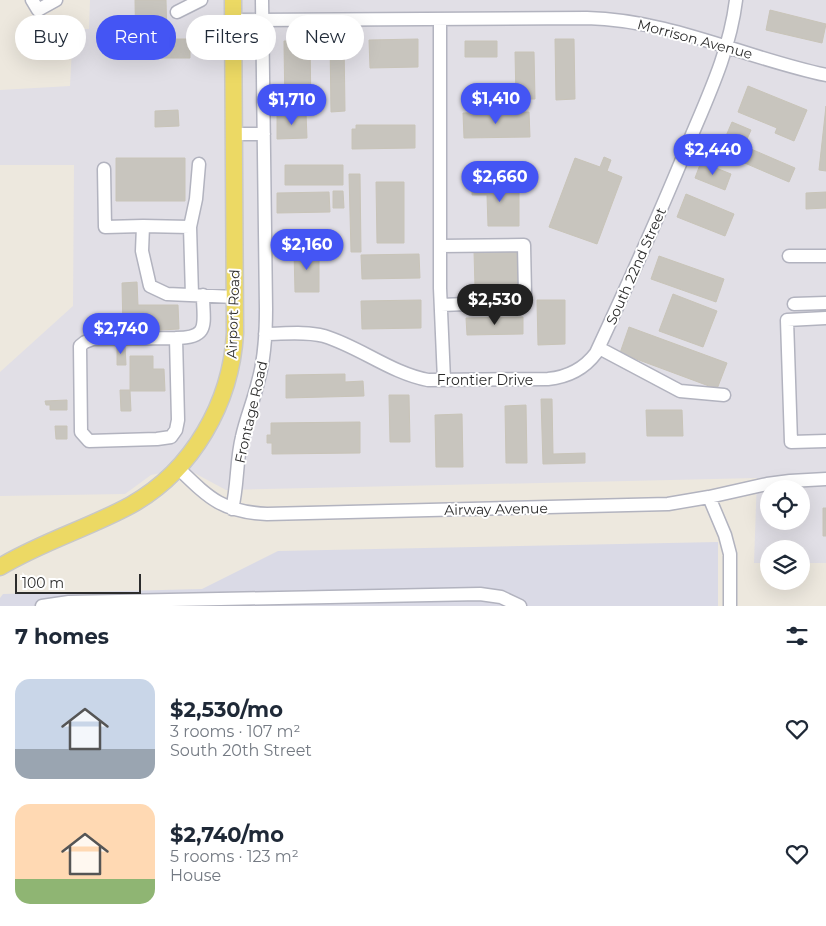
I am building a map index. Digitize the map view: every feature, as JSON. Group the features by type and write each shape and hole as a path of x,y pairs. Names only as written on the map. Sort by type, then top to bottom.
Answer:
{"main road":[{"name":"Airport Road","path":"233,0 233,15"},
{"name":"Airport Road","path":"0,567 27,552 131,505 156,488 178,468 203,437 214,417 224,393 234,347 233,60"}],"street":[{"path":"32,0 38,10 56,0"},
{"path":"177,12 201,0"},
{"name":"Frontage Road","path":"262,0 262,15"},
{"name":"South 22nd Street","path":"605,335 664,204 722,62 736,0"},
{"path":"440,19 440,305 444,380"},
{"name":"Morrison Avenue","path":"276,20 616,19 667,28 790,66 826,75"},
{"name":"Frontage Road","path":"232,509 242,436 260,374 266,334 263,60"},
{"path":"234,134 264,134"},
{"path":"176,338 178,420 176,430 171,437 89,441 81,432 80,346 93,339 176,338 190,338 198,335 203,328 190,226 196,199 199,164"},
{"path":"104,169 105,227 190,226"},
{"path":"143,226 142,251 150,286 167,294 198,295 216,298 235,297"},
{"path":"440,246 524,245 525,294 492,303 440,305"},
{"path":"789,256 826,256"},
{"path":"794,304 826,303"},
{"path":"826,318 787,320 791,442 826,441"},
{"name":"Frontier Drive","path":"266,334 308,334 321,336 335,340 412,375 425,379 444,380 557,378 576,372 585,366 599,348 605,335"},
{"path":"599,348 680,391 724,395"},
{"name":"Airway Avenue","path":"178,468 210,498 232,509 259,514 668,504 709,498 790,480 826,479"},
{"path":"709,498 725,534 730,554 730,606"},
{"path":"42,606 69,602 480,594 501,598 520,606"}],"shaded area":[{"path":"90,0 826,0 826,563 810,563 810,540 760,540 760,563 754,563 757,478 226,490 185,468 151,475 125,494 0,496 0,372 73,306 74,165 0,165 0,90 70,86 71,60 86,60 86,29 89,29"},
{"path":"718,542 718,606 0,606 0,598 3,594 202,589 278,551"}],"building":[{"path":"135,0 166,0 166,15 135,15"},
{"path":"770,10 826,24 822,43 766,30"},
{"path":"176,39 186,39 186,58 176,58"},
{"path":"418,39 418,67 370,68 369,40"},
{"path":"555,39 574,39 575,99 556,100"},
{"path":"284,41 286,41 286,60 310,60 311,112 285,112"},
{"path":"465,41 497,41 497,57 465,57"},
{"path":"515,52 534,52 535,99 516,99"},
{"path":"330,60 344,60 345,111 331,112"},
{"path":"748,86 807,110 794,141 775,133 777,128 738,112"},
{"path":"826,106 826,171 819,170"},
{"path":"178,110 179,126 155,127 155,111"},
{"path":"529,112 530,137 464,138 463,113"},
{"path":"306,113 307,138 277,139 277,114"},
{"path":"732,122 751,130 744,146 795,168 789,182 719,152"},
{"path":"356,125 415,125 415,148 352,149 352,129 356,129"},
{"path":"604,157 611,160 607,171 622,177 597,244 549,227 575,158 600,167"},
{"path":"116,158 185,158 185,201 116,201"},
{"path":"701,162 731,174 725,190 695,178"},
{"path":"285,165 343,165 343,185 285,185"},
{"path":"349,174 360,174 361,252 351,252"},
{"path":"376,182 404,182 404,243 377,243"},
{"path":"472,183 519,183 519,226 488,226 487,195 472,195"},
{"path":"333,191 343,191 344,208 333,208"},
{"path":"329,192 330,212 277,213 277,193"},
{"path":"826,192 826,208 806,209 806,193"},
{"path":"686,194 734,214 725,236 677,217"},
{"path":"518,250 518,287 475,287 474,251"},
{"path":"294,251 319,251 319,292 295,292"},
{"path":"419,254 420,278 362,279 361,255"},
{"path":"659,256 724,279 716,302 651,279"},
{"path":"137,282 138,305 178,305 179,329 123,332 122,283"},
{"path":"673,294 717,311 703,347 659,331"},
{"path":"421,300 421,328 362,329 361,301"},
{"path":"537,300 565,300 565,344 538,345"},
{"path":"523,317 523,334 467,335 466,318"},
{"path":"629,327 727,363 717,389 620,353"},
{"path":"117,345 125,345 126,365 117,365"},
{"path":"130,356 153,356 153,369 164,369 165,391 130,391 131,411 121,411 120,390 130,390"},
{"path":"345,374 345,382 363,381 364,396 286,398 286,375"},
{"path":"389,395 409,395 410,442 390,442"},
{"path":"541,399 552,399 553,454 585,453 585,463 543,464"},
{"path":"67,400 67,410 50,410 50,405 46,405 45,401"},
{"path":"526,405 527,463 506,463 505,406"},
{"path":"646,410 682,410 683,436 647,436"},
{"path":"462,414 463,467 436,467 435,415"},
{"path":"360,422 360,453 272,454 272,443 267,443 267,435 271,435 271,423"},
{"path":"55,426 67,426 67,439 56,439"},
{"path":"823,508 826,508 826,536 823,536"}]}
